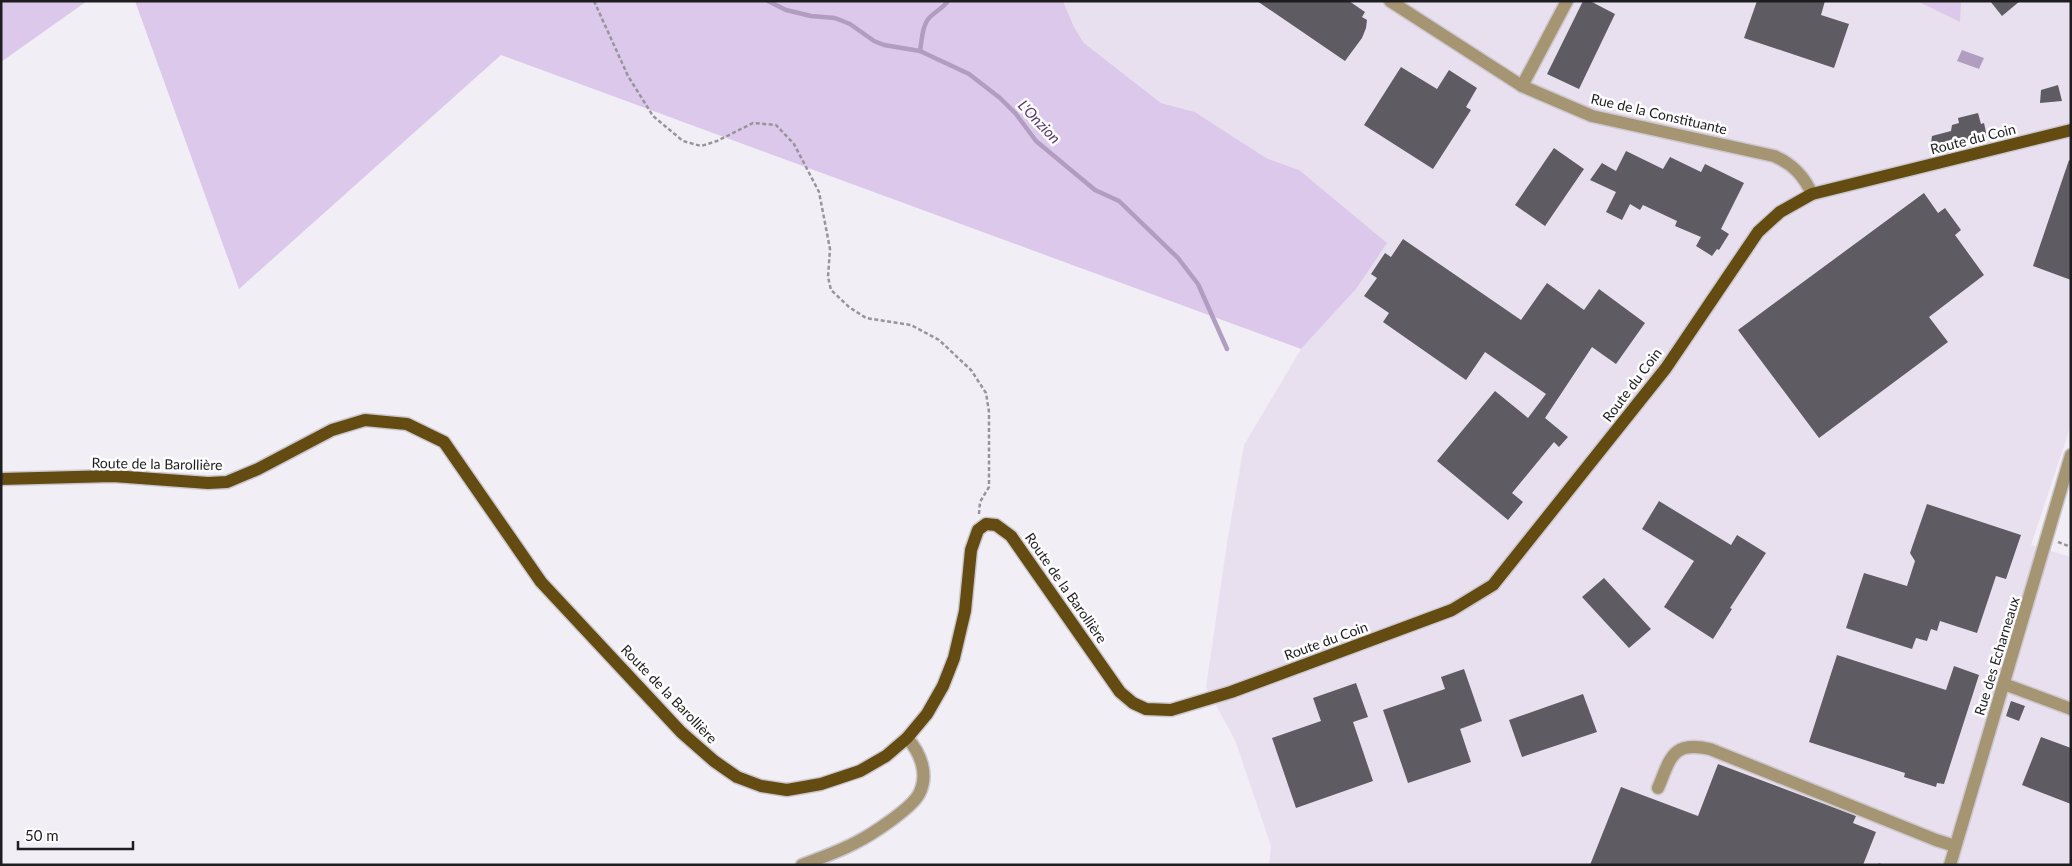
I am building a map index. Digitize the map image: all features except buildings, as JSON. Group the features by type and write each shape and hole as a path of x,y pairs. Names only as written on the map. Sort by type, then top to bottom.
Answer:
{"main road":[{"name":"Route du Coin","path":"1226,693 1452,610 1493,586 1666,368 1758,232 1780,212 1812,194 2071,130"},
{"name":"Route de la Barollière","path":"1,479 113,476 208,483 227,482 258,469 340,428 365,420 408,424 444,442 541,582 681,732 714,761 737,777 761,786 787,790 821,784 860,771 886,756 907,738 927,714 943,686 954,658 965,611 970,550 978,530 986,524 996,525 1011,536 1120,692 1133,704 1158,711 1171,710 1226,693"}],"street":[{"name":"Rue de la Constituante","path":"1390,1 1522,86 1592,116 1774,156 1788,162 1797,170 1812,194"},
{"path":"1522,86 1567,1"},
{"name":"Rue des Echarneaux","path":"1950,865 2048,538 2052,512 2071,455"},
{"path":"2004,684 2071,709"},
{"path":"802,865 856,843 903,812 918,795 923,782 923,769 915,746 907,738"},
{"path":"1658,788 1671,758 1680,749 1693,745 1710,749 1955,846"}],"path":[{"path":"594,1 628,76 653,116 684,141 701,146 717,141 753,123 776,125 794,144 819,192 830,249 828,276 831,290 849,307 866,318 911,325 940,340 971,370 986,394 990,412 989,487 980,502 978,530"},
{"path":"2056,542 2071,547"}],"shaded area":[{"path":"1,1 87,1 1,62"},
{"path":"135,1 1063,1 1074,27 1084,43 1161,103 1195,112 1266,158 1299,170 1387,243 1356,289 1301,349 501,55 239,289"},
{"path":"1063,1 2071,1 2071,425 2031,545 2071,557 2071,865 1269,865 1271,846 1235,740 1206,687 1227,543 1244,445 1301,349 1356,289 1299,170 1266,158 1195,112 1161,103 1084,43 1074,27"},
{"path":"1917,1 1961,1 1960,22"},
{"path":"1962,50 1984,58 1979,69 1957,61"}],"waterway":[{"name":"L'Onzion","path":"768,1 786,10 811,16 835,18 850,24 874,41 884,45 920,51 969,74 1000,98 1016,114 1036,141 1095,190 1119,201 1178,258 1198,284 1227,349"},
{"path":"920,51 927,20 948,1"}]}
